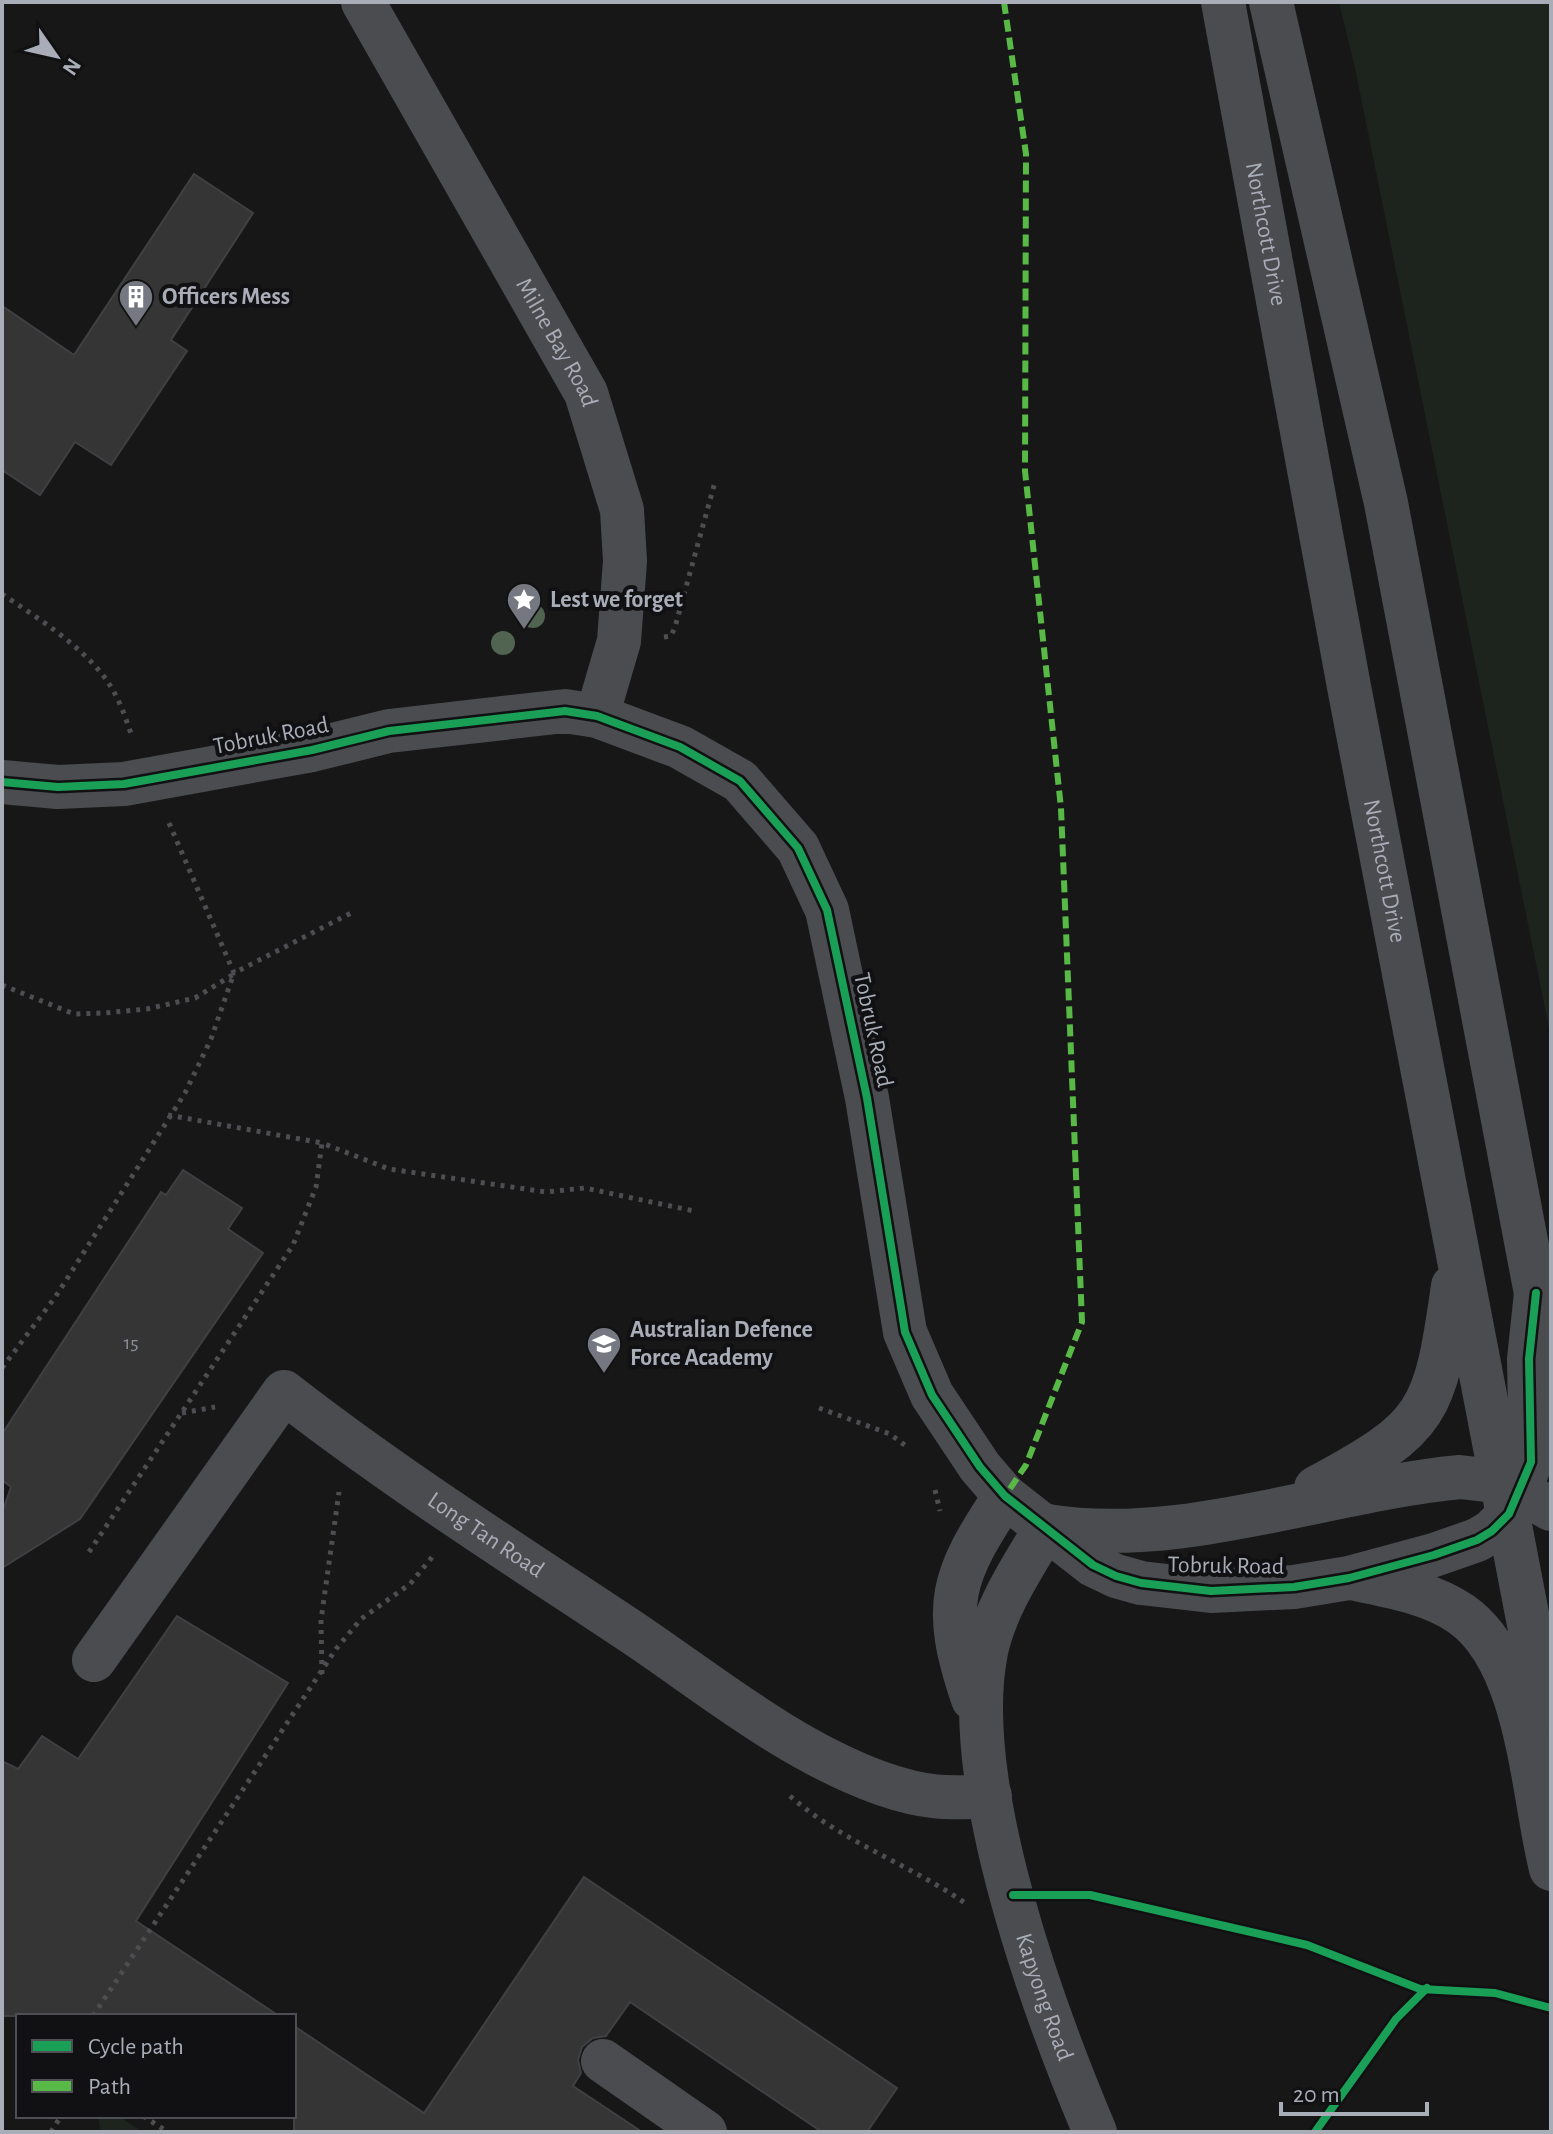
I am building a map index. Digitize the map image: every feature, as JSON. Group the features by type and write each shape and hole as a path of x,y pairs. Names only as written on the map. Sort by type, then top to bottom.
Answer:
{"street":[{"name":"Milne Bay Road","path":"363,2 586,393 622,510 625,561 620,629 597,716"},
{"name":"Northcott Drive","path":"1223,2 1356,723 1459,1251 1521,1499 1551,1739"},
{"path":"1271,2 1386,503 1551,1370"},
{"name":"Tobruk Road","path":"2,782 58,787 124,784 312,750 389,731 565,711 597,716 680,747 740,781 798,848 827,910 867,1098 905,1332 932,1395 980,1467 1005,1496 1105,1572 1141,1583 1231,1591 1294,1587 1349,1578 1477,1540 1521,1499 1460,1477 1138,1531 1086,1532 1047,1526"},
{"path":"1282,1507 1370,1460 1418,1418 1439,1376 1459,1251"},
{"path":"1521,1499 1533,1444 1529,1359 1536,1293"},
{"name":"Long Tan Road","path":"94,1660 284,1392 459,1518 766,1725 835,1763 882,1784 939,1800 990,1796"},
{"name":"Kapyong Road","path":"1005,1496 972,1549 953,1599 957,1642 979,1716 990,1796 1013,1895 1045,1999 1095,2132"},
{"name":"Kapyong Road","path":"979,1716 981,1686 992,1632 1047,1526"},
{"path":"1349,1578 1414,1592 1451,1608 1477,1627 1496,1652 1516,1698 1551,1869"},
{"path":"603,2061 705,2132"}],"path":[{"path":"620,629 658,638 671,636 715,482"},
{"path":"2,985 74,1014 104,1013 147,1009 195,998 234,973 211,1039 185,1093 168,1115 141,1164 103,1217 56,1296 2,1368"},
{"path":"168,1115 322,1143 389,1169 546,1192 585,1188 694,1211"},
{"path":"89,1552 293,1245 316,1187 322,1143"},
{"path":"819,1408 890,1434 916,1456"},
{"path":"931,1479 941,1521"},
{"path":"322,1674 321,1620 340,1489"},
{"path":"94,2014 361,1619 410,1584 435,1553"},
{"path":"781,1788 819,1822 939,1885 970,1907 1013,1895"},
{"path":"146,2118 168,2132"}],"shaded area":[{"path":"1339,2 1551,2 1551,1038 1355,68"},
{"path":"98,2118 122,2118 142,2132 101,2132"}],"building":[{"name":"Officers Mess","path":"194,174 253,213 171,340 187,351 111,465 75,442 40,495 2,470 2,306 74,355"},
{"path":"183,1170 242,1208 228,1229 263,1253 80,1519 2,1568 2,1513 11,1487 2,1480 2,1434 161,1192 166,1195"},
{"path":"177,1616 288,1683 136,1921 276,2014 2,2016 2,1761 18,1769 42,1736 78,1759"},
{"path":"584,1877 897,2088 867,2132 822,2132 630,2002 606,2036 593,2038 582,2047 578,2060 581,2073 573,2086 642,2132 294,2132 296,2027 424,2113"}],"marked path":[{"path":"1004,2 1026,154 1025,471 1061,808 1082,1322 1026,1465 1005,1496"}],"cycle path":[{"path":"2,782 58,787 124,784 312,750 389,731 565,711 597,716 680,747 740,781 798,848 827,910 867,1098 905,1332 932,1395 980,1467 1005,1496 1093,1565 1116,1576 1141,1583 1211,1591 1294,1587 1349,1578 1434,1555 1477,1540 1492,1531 1509,1514 1531,1462 1529,1359 1536,1293"},
{"path":"1013,1895 1090,1895 1307,1945 1420,1989 1495,1993 1551,2008"},
{"path":"1315,2132 1396,2019 1427,1988"}],"place":[{"name":"Officers Mess","path":"136,328"},
{"name":"Lest we forget","path":"524,631"},
{"name":"Australian Defence Force Academy","path":"604,1375"}]}
